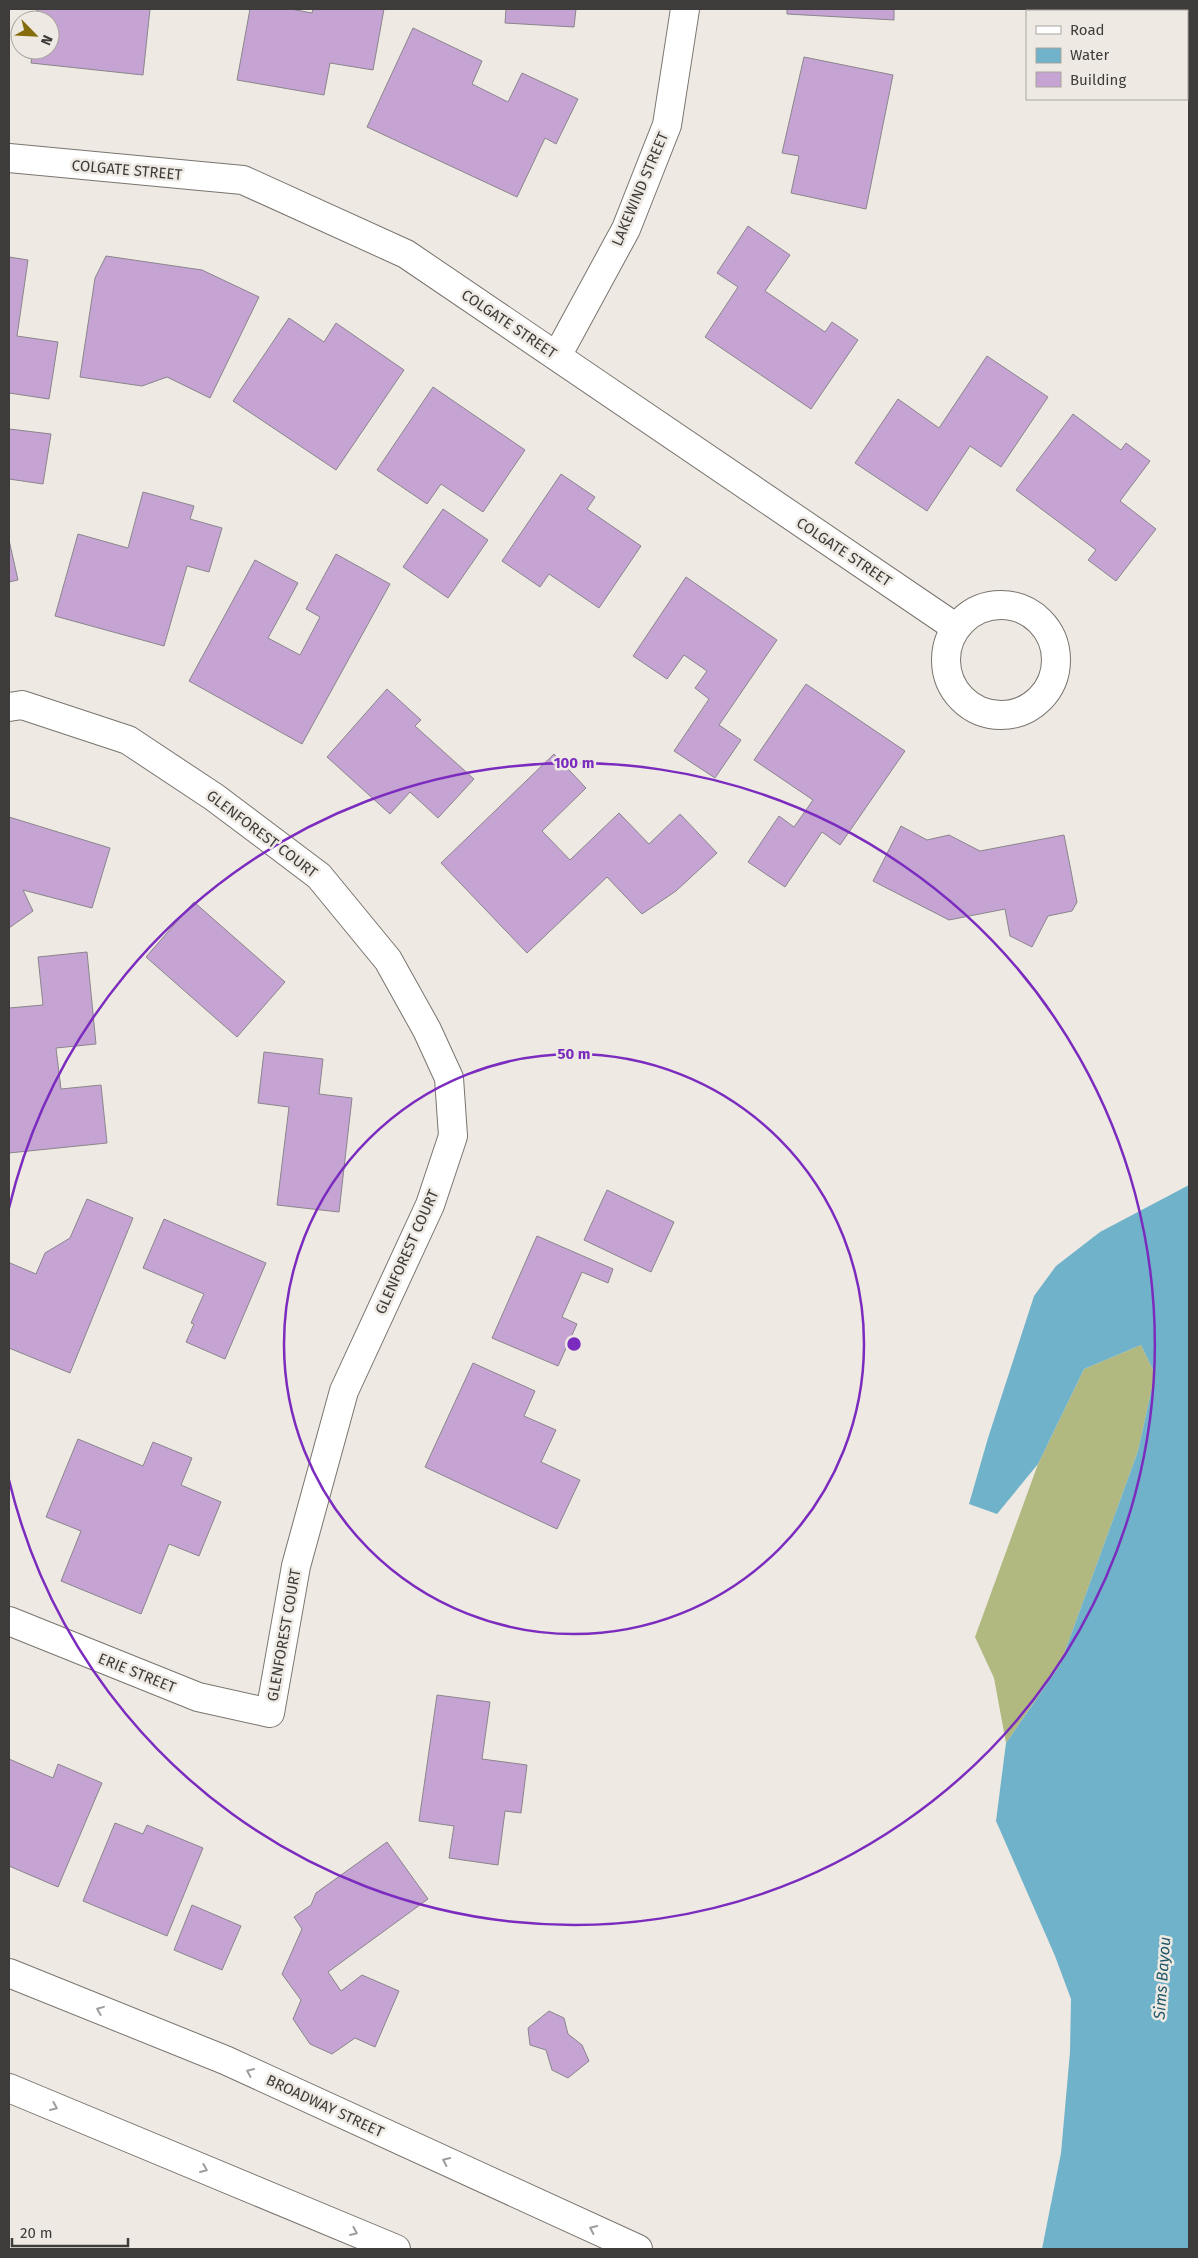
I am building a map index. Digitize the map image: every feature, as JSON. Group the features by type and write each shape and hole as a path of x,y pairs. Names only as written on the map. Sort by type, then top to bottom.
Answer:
{"street":[{"name":"LAKEWIND STREET","path":"557,356 626,229 667,125 685,9"},
{"name":"COLGATE STREET","path":"9,158 243,180 406,254 955,627"},
{"path":"1011,603 1040,618 1055,646 1054,678 1036,704 1006,716 975,710 948,680 944,657 955,627 979,607 1011,603"},
{"name":"GLENFOREST COURT","path":"9,707 22,705 128,740 214,798 319,876 388,960 427,1030 449,1078 453,1136 430,1205 344,1391 296,1566 270,1713"},
{"name":"ERIE STREET","path":"9,1621 198,1697 270,1713"},
{"name":"BROADWAY STREET","path":"9,1973 225,2060 638,2249"},
{"path":"9,2088 396,2249"}],"green space":[{"path":"1141,1345 1155,1374 1138,1451 1060,1665 1006,1743 994,1678 975,1637 1038,1464 1084,1369"}],"water":[{"name":"Sims Bayou","path":"1189,1185 1189,2249 1042,2249 1061,2153 1070,2052 1071,1999 1055,1956 996,1821 1006,1743 1060,1665 1138,1451 1155,1374 1141,1345 1084,1369 1038,1464 997,1514 969,1504 988,1438 1034,1296 1056,1266 1100,1232"}],"building":[{"path":"150,9 143,75 31,63 31,60 60,60 60,10 37,10"},
{"path":"250,9 291,9 312,13 313,9 384,9 373,70 330,63 324,95 237,80"},
{"path":"506,9 576,9 574,27 505,23"},
{"path":"787,9 894,9 894,20 787,14"},
{"path":"413,28 482,61 472,84 508,102 522,73 578,99 556,144 545,138 517,197 367,127"},
{"path":"804,57 893,75 866,209 791,193 799,156 782,153"},
{"path":"748,226 790,255 765,291 825,332 832,322 858,340 811,409 705,337 738,287 717,273"},
{"path":"106,256 202,270 259,297 210,398 167,377 142,386 80,377 95,278"},
{"path":"9,257 28,260 17,336 58,342 49,399 9,393"},
{"path":"289,318 324,342 336,323 404,370 336,470 233,401"},
{"path":"987,356 1048,397 1001,467 970,446 927,511 855,463 898,399 939,428"},
{"path":"433,387 525,450 483,512 441,484 427,504 377,470"},
{"path":"1073,414 1121,450 1126,443 1150,461 1120,501 1156,529 1116,581 1088,560 1096,550 1016,490"},
{"path":"9,429 51,434 43,484 9,479"},
{"path":"561,474 595,497 587,509 641,546 599,608 549,574 540,587 502,561"},
{"path":"143,492 194,506 190,519 222,528 209,572 187,566 164,646 55,616 78,534 128,548"},
{"path":"443,509 488,540 448,598 403,567"},
{"path":"9,540 18,580 9,582"},
{"path":"336,554 390,584 302,744 189,681 255,560 298,583 268,638 300,655 320,617 306,609"},
{"path":"686,577 777,640 719,725 741,740 715,778 674,751 709,699 695,688 707,671 684,655 667,679 633,656"},
{"path":"806,684 905,751 840,845 822,832 785,887 748,862 779,816 794,827 813,800 754,760"},
{"path":"387,689 421,720 415,726 474,779 438,818 410,792 390,814 327,757"},
{"path":"554,754 586,788 542,831 570,860 619,813 649,844 680,814 717,853 676,891 642,914 607,877 527,953 441,863"},
{"path":"9,817 110,848 92,908 23,890 33,911 9,928"},
{"path":"901,826 927,840 949,835 980,851 1064,835 1077,902 1072,911 1048,916 1032,947 1010,936 1005,909 949,920 873,881"},
{"path":"194,902 285,982 237,1037 146,957"},
{"path":"87,952 96,1044 56,1048 61,1089 101,1085 107,1143 9,1153 9,1008 43,1005 38,957"},
{"path":"264,1052 323,1059 319,1094 352,1098 339,1212 277,1205 289,1107 258,1103"},
{"path":"607,1190 674,1222 651,1272 584,1240"},
{"path":"87,1199 133,1218 70,1373 9,1348 9,1266 10,1263 36,1274 45,1253 70,1238"},
{"path":"164,1219 266,1263 225,1359 186,1342 194,1324 191,1323 204,1294 143,1268"},
{"path":"537,1236 613,1269 608,1283 582,1272 562,1317 577,1324 558,1366 492,1338"},
{"path":"473,1363 535,1391 524,1416 556,1430 541,1462 580,1480 557,1529 425,1467"},
{"path":"78,1439 143,1466 153,1442 192,1458 181,1485 221,1502 199,1556 169,1544 141,1614 61,1581 81,1531 46,1517"},
{"path":"437,1695 490,1702 482,1759 527,1765 521,1813 505,1811 498,1865 449,1858 454,1826 419,1821"},
{"path":"9,1759 53,1778 58,1764 102,1783 58,1887 9,1866"},
{"path":"115,1823 143,1834 147,1825 203,1848 167,1936 83,1901"},
{"path":"387,1842 428,1899 328,1972 341,1991 362,1975 399,1991 375,2047 355,2038 332,2054 310,2044 293,2019 301,2000 282,1974 302,1929 294,1917 311,1905 316,1893"},
{"path":"192,1905 241,1926 222,1970 174,1950"},
{"path":"549,2011 564,2018 568,2034 582,2045 589,2061 568,2078 552,2070 546,2050 530,2045 528,2028"}]}
